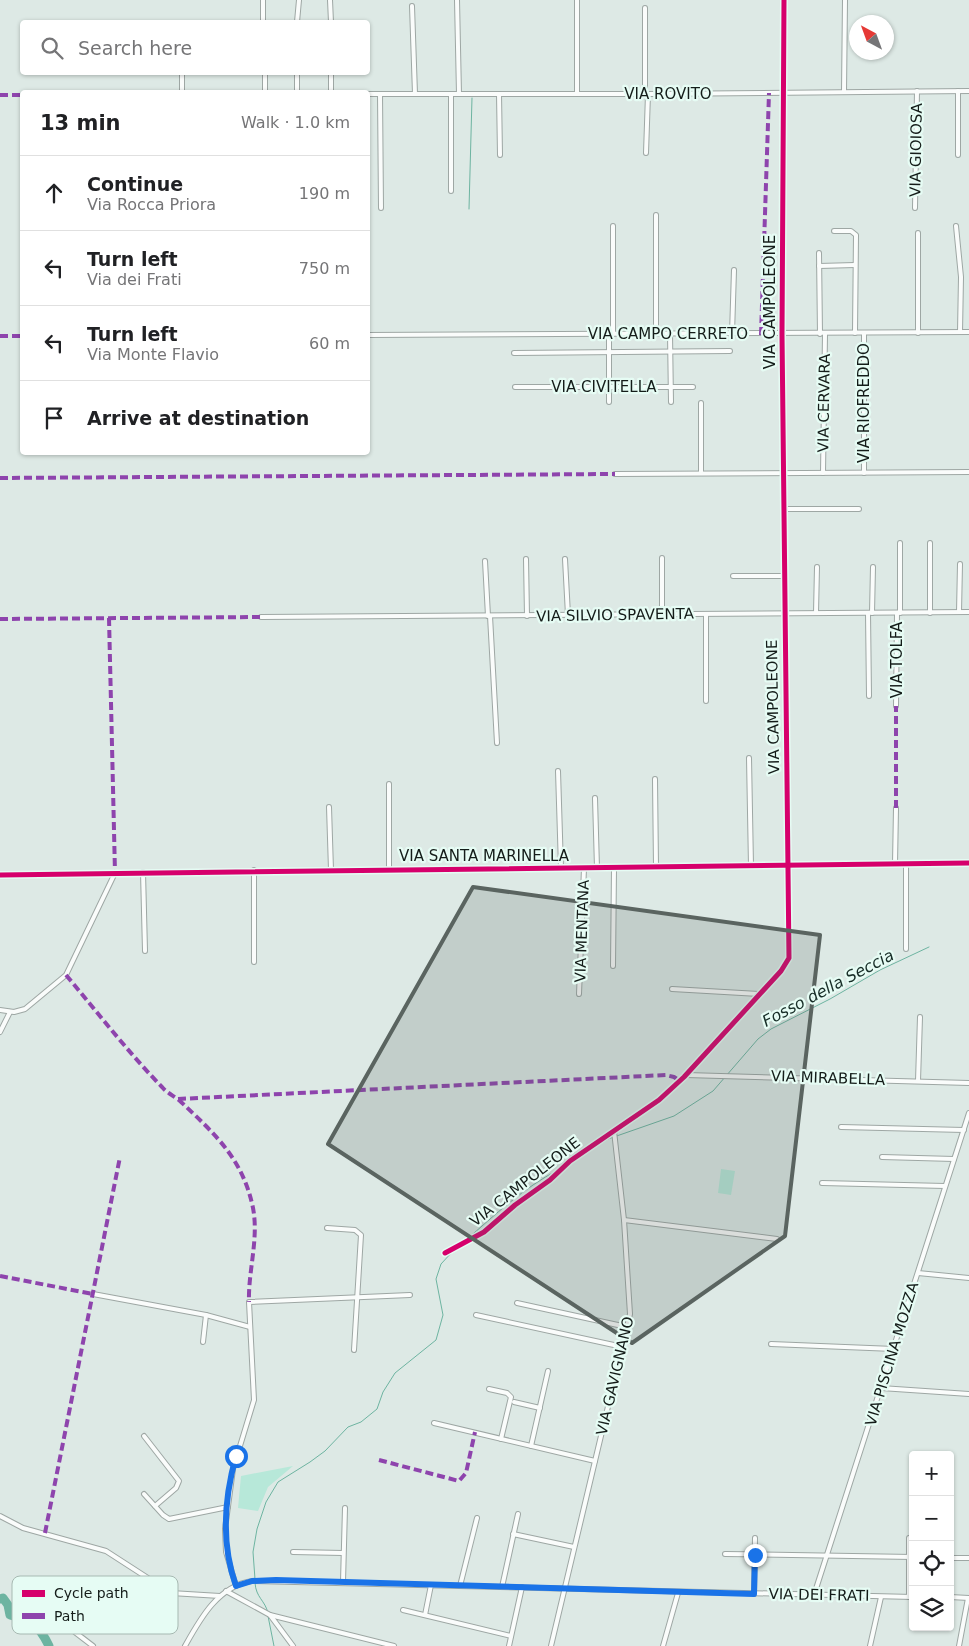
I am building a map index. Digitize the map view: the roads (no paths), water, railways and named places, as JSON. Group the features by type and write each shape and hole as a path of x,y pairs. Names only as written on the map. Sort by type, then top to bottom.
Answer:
{"street":[{"path":"263,0 263,20"},
{"path":"297,20 299,0"},
{"path":"330,0 330,20"},
{"path":"457,0 459,94"},
{"path":"577,0 577,94"},
{"name":"VIA CAMPOLEONE","path":"445,1253 484,1232 566,1164 649,1107 686,1075 783,968 789,956 782,334 784,0"},
{"path":"844,92 845,0"},
{"path":"412,6 415,94"},
{"path":"645,8 646,153"},
{"path":"182,75 182,90"},
{"path":"264,75 265,90"},
{"path":"296,90 297,75"},
{"path":"331,75 331,90"},
{"name":"VIA ROVITO","path":"370,94 647,94 969,90"},
{"name":"VIA GIOIOSA","path":"915,208 917,91"},
{"path":"958,91 958,155"},
{"path":"380,94 381,208"},
{"path":"450,191 451,94"},
{"path":"500,94 500,155"},
{"path":"656,215 656,333"},
{"path":"609,402 613,226"},
{"path":"956,226 961,277 960,332"},
{"path":"834,231 851,231 856,234 855,334"},
{"path":"918,233 918,333"},
{"path":"819,253 820,334"},
{"path":"819,266 856,265"},
{"path":"732,334 734,270"},
{"name":"VIA CAMPO CERRETO","path":"370,336 969,332"},
{"name":"VIA RIOFREDDO","path":"864,333 864,472"},
{"path":"670,334 671,402"},
{"name":"VIA CERVARA","path":"824,473 825,334"},
{"path":"514,353 730,351"},
{"name":"VIA CIVITELLA","path":"514,387 693,386"},
{"path":"701,403 701,473"},
{"path":"614,474 969,472"},
{"path":"784,509 859,508"},
{"name":"VIA TOLFA","path":"896,706 900,543"},
{"path":"930,543 930,613"},
{"path":"662,558 662,614"},
{"path":"526,559 527,616"},
{"path":"565,559 568,615"},
{"path":"486,561 497,743"},
{"path":"959,612 960,564"},
{"path":"816,613 817,567"},
{"path":"869,696 870,613 873,567"},
{"path":"733,576 784,576"},
{"name":"VIA SILVIO SPAVENTA","path":"261,617 969,612"},
{"path":"706,614 706,701"},
{"path":"749,758 751,866"},
{"path":"558,772 561,868"},
{"path":"655,778 656,867"},
{"path":"388,784 389,869"},
{"path":"595,798 597,868"},
{"path":"329,807 330,870"},
{"path":"894,864 896,808"},
{"name":"VIA SANTA MARINELLA","path":"0,875 254,870 614,868 969,863"},
{"path":"906,864 906,950"},
{"name":"VIA MENTANA","path":"579,994 584,868"},
{"path":"613,966 614,868"},
{"path":"254,870 254,962"},
{"path":"143,872 144,951"},
{"path":"0,1010 19,1011 30,1005 66,975 115,873"},
{"path":"672,989 759,994"},
{"path":"0,1032 10,1012"},
{"path":"918,1081 920,1017"},
{"name":"VIA MIRABELLA","path":"686,1075 969,1083"},
{"name":"VIA PISCINA MOZZA","path":"814,1595 969,1113"},
{"path":"841,1126 964,1130"},
{"name":"VIA GAVIGNANO","path":"551,1646 623,1348 630,1303 624,1220 614,1131"},
{"path":"882,1157 954,1159"},
{"path":"822,1183 946,1186"},
{"path":"624,1220 778,1239"},
{"path":"327,1228 355,1230 361,1234 354,1350"},
{"path":"918,1273 969,1278"},
{"path":"93,1294 206,1315 250,1327"},
{"path":"236,1586 226,1546 228,1507 234,1465 254,1400 249,1302 410,1294"},
{"path":"516,1303 627,1327"},
{"path":"203,1342 206,1315"},
{"path":"476,1315 623,1348"},
{"path":"771,1344 894,1349"},
{"path":"531,1446 548,1371"},
{"path":"881,1388 969,1394"},
{"path":"489,1389 508,1394 511,1397 501,1439"},
{"path":"514,1402 540,1408"},
{"path":"434,1423 595,1461"},
{"path":"144,1436 179,1480 176,1488 155,1506"},
{"path":"144,1494 164,1517 172,1520 228,1507"},
{"path":"342,1582 345,1508"},
{"path":"502,1587 518,1514"},
{"path":"0,1516 21,1528 87,1544 108,1552 145,1576"},
{"path":"460,1586 476,1518"},
{"path":"513,1534 574,1547"},
{"path":"754,1594 755,1538"},
{"path":"293,1552 343,1553"},
{"path":"725,1554 909,1557"},
{"path":"954,1558 969,1558"},
{"name":"VIA DEI FRATI","path":"185,1646 204,1615 220,1596 236,1586 252,1581 342,1582 678,1593 909,1597"},
{"path":"425,1615 431,1585"},
{"path":"508,1646 522,1588"},
{"path":"226,1591 270,1615 394,1646"},
{"path":"664,1646 678,1593"},
{"path":"178,1594 220,1596"},
{"path":"870,1646 881,1596"},
{"path":"954,1597 969,1598 959,1646"},
{"path":"403,1610 511,1636"},
{"path":"270,1615 293,1646"},
{"path":"77,1634 93,1646"}],"waterway":[{"path":"469,209 472,98"},
{"name":"Fosso della Seccia","path":"570,1163 608,1139 674,1116 713,1091 758,1039 771,1029 830,999 880,970 929,947"},
{"name":"Fosso della Seccia","path":"466,1240 521,1193 558,1170"},
{"name":"Fosso della Seccia","path":"255,1579 253,1552 257,1529 266,1502 278,1482 325,1451 348,1427 361,1422 377,1409 383,1392 395,1373 436,1340 443,1315 436,1279 441,1264 453,1251"},
{"name":"Fosso della Seccia","path":"255,1583 257,1592 268,1613"},
{"path":"0,1599 3,1598 8,1605 10,1615 12,1616"},
{"name":"Fosso della Seccia","path":"268,1616 274,1646"},
{"path":"43,1634 49,1646"}]}
